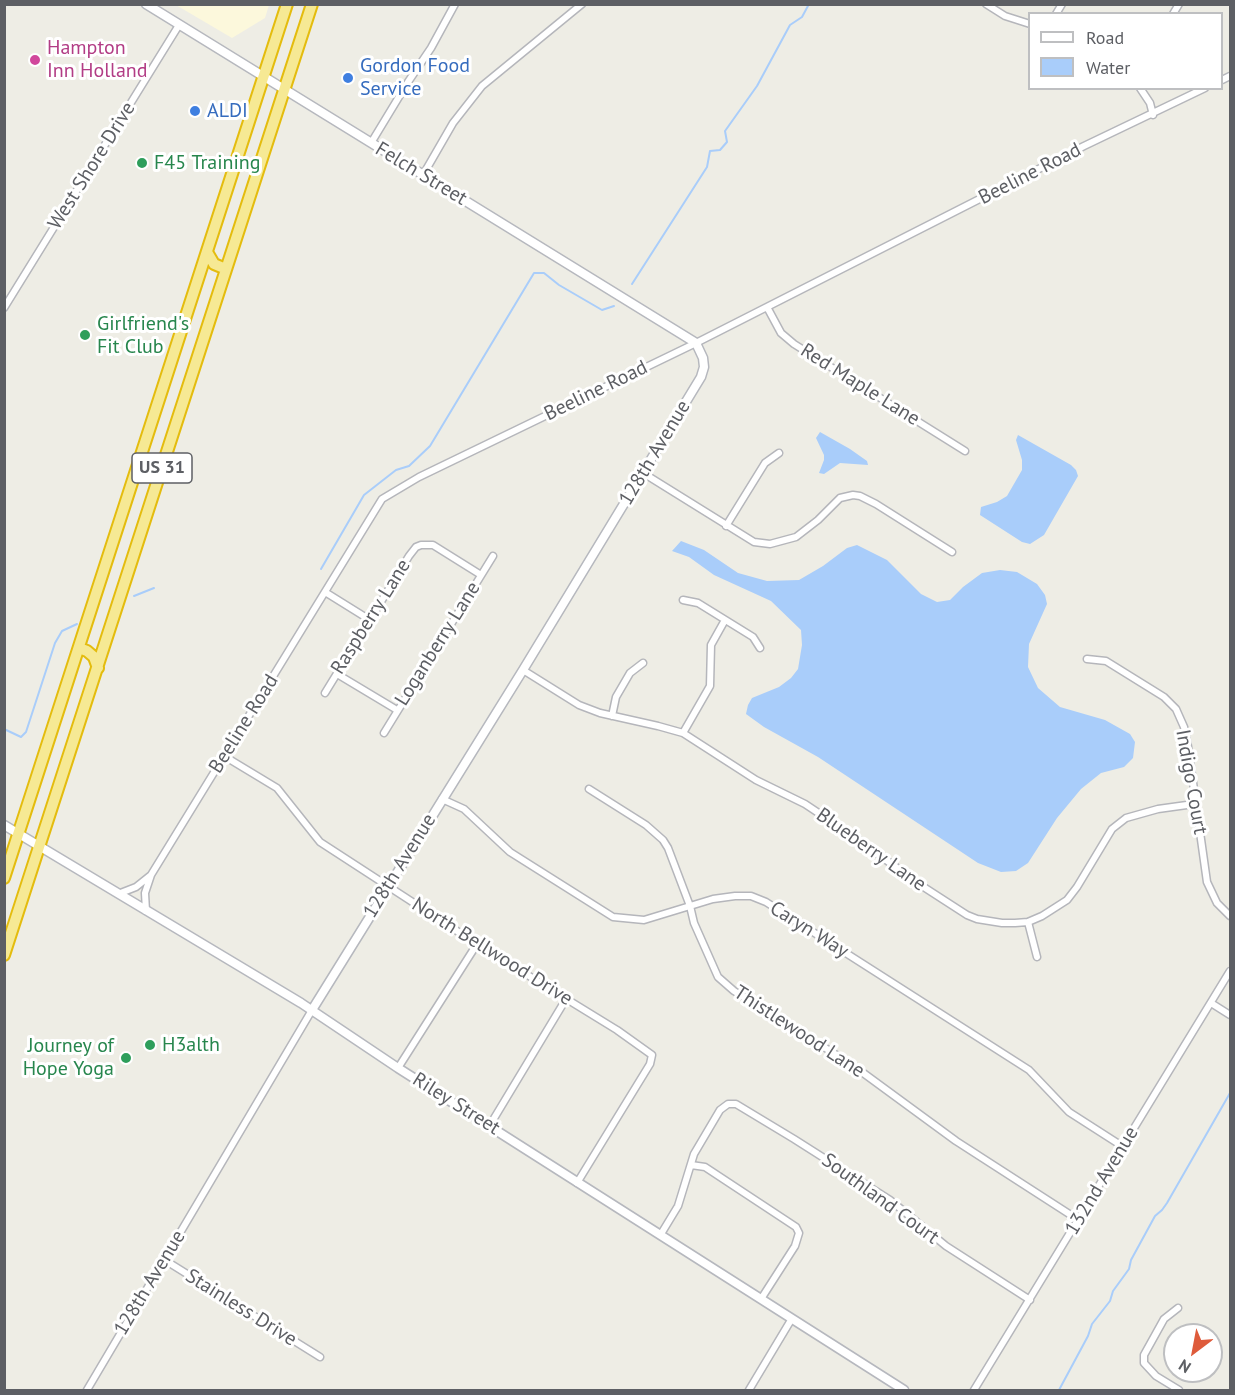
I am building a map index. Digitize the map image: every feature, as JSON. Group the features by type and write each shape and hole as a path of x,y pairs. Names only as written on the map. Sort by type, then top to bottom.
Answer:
{"highway":[{"name":"US 31","path":"4,878 287,4"},
{"name":"US 31","path":"4,955 312,4"},
{"path":"207,252 214,264 226,269"},
{"path":"79,648 94,657 98,668"}],"street":[{"name":"Felch Street","path":"146,4 696,343"},
{"path":"371,143 431,48 455,4"},
{"path":"423,175 453,123 482,86 582,4"},
{"path":"986,4 1005,16 1028,24"},
{"name":"West Shore Drive","path":"4,308 179,24"},
{"path":"1141,90 1150,103 1153,115"},
{"name":"Beeline Road","path":"146,911 146,893 151,874 382,499 419,477 696,343 1084,146 1201,90"},
{"name":"Red Maple Lane","path":"766,307 782,333 794,344 965,451"},
{"name":"128th Avenue","path":"87,1390 312,1010 701,377 704,367 703,358 696,343"},
{"path":"726,526 765,463 779,453"},
{"path":"643,473 754,542 781,543 801,534 840,498 860,496 952,552"},
{"name":"Raspberry Lane","path":"325,693 409,556 421,545 427,544 439,548 481,575"},
{"name":"Loganberry Lane","path":"384,733 493,556"},
{"path":"325,592 370,620"},
{"path":"683,600 698,603 753,637 760,648"},
{"path":"683,734 710,686 711,645 724,620"},
{"name":"Indigo Court","path":"1087,659 1106,661 1164,697 1176,709 1184,726 1188,747 1194,804 1201,834 1207,882 1217,903 1230,916"},
{"path":"612,716 616,697 630,673 643,663"},
{"name":"Blueberry Lane","path":"523,670 579,705 683,734 756,780 805,804 856,838 904,875 967,915 1002,923 1028,922 1042,916 1066,900 1077,887 1112,829 1126,818 1158,808 1194,804"},
{"path":"337,674 397,710"},
{"name":"North Bellwood Drive","path":"224,756 277,788 320,842 477,944 617,1030 652,1055 650,1064 577,1183"},
{"name":"Thistlewood Lane","path":"589,789 636,818 663,840 690,906 694,923 718,977 734,991 850,1064 956,1141 1077,1220"},
{"name":"Caryn Way","path":"442,799 464,809 510,852 613,917 644,921 713,899 735,896 751,896 784,912 1029,1070 1069,1112 1122,1146"},
{"name":"Riley Street","path":"4,825 312,1010 577,1183 661,1234 791,1320 904,1390"},
{"name":"Beeline Road","path":"118,894 136,887 151,874"},
{"path":"1028,922 1036,957"},
{"path":"398,1068 477,944"},
{"name":"132nd Avenue","path":"974,1390 1230,971"},
{"path":"490,1125 566,999"},
{"path":"1211,1003 1230,1015"},
{"name":"Southland Court","path":"691,1165 694,1154 720,1110 728,1104 736,1104 890,1200 946,1246 1030,1300"},
{"path":"661,1234 678,1206 691,1165 705,1167 796,1227 799,1233 795,1246 761,1299"},
{"name":"Stainless Drive","path":"163,1259 320,1357"},
{"path":"1178,1308 1164,1319 1144,1355 1143,1363 1156,1376 1179,1390"},
{"path":"749,1390 791,1320"}],"shaded area":[{"path":"176,5 269,5 265,18 232,38"}],"water":[{"path":"820,432 850,449 867,461 868,465 840,463 824,474 819,473 824,460 816,438"},
{"path":"1018,435 1071,465 1078,476 1044,535 1030,544 1022,542 980,515 981,507 1007,496 1022,470 1022,460 1016,440"},
{"path":"681,541 704,550 738,573 767,581 799,580 847,548 857,545 887,560 921,594 937,602 950,600 982,573 1000,570 1017,572 1037,584 1045,595 1047,604 1029,644 1028,667 1038,688 1060,707 1105,720 1130,734 1135,742 1133,758 1124,767 1101,773 1081,789 1057,818 1028,863 1016,871 1001,872 978,863 818,757 764,727 746,714 752,698 779,687 798,669 802,645 801,630 771,601 714,575 689,557 672,551"}],"waterway":[{"path":"632,284 707,167 710,151 720,150 727,142 725,131 757,86 790,25 802,17 809,4"},
{"path":"321,569 364,495 396,470 409,466 430,446 534,273 544,273 559,285 602,310 614,306"},
{"path":"134,596 154,588"},
{"path":"4,729 21,737 26,732 55,643 62,631 77,624"},
{"path":"1059,1390 1092,1324 1110,1301 1113,1291 1129,1269 1131,1260 1155,1216 1167,1203 1230,1093"}],"place":[{"name":"Hampton Inn Holland","path":"35,60"},
{"name":"Gordon Food Service","path":"348,78"},
{"name":"ALDI","path":"195,111"},
{"name":"F45 Training","path":"142,163"},
{"name":"Girlfriend's Fit Club","path":"85,335"},
{"name":"H3alth","path":"150,1045"},
{"name":"Journey of Hope Yoga","path":"126,1058"}]}
